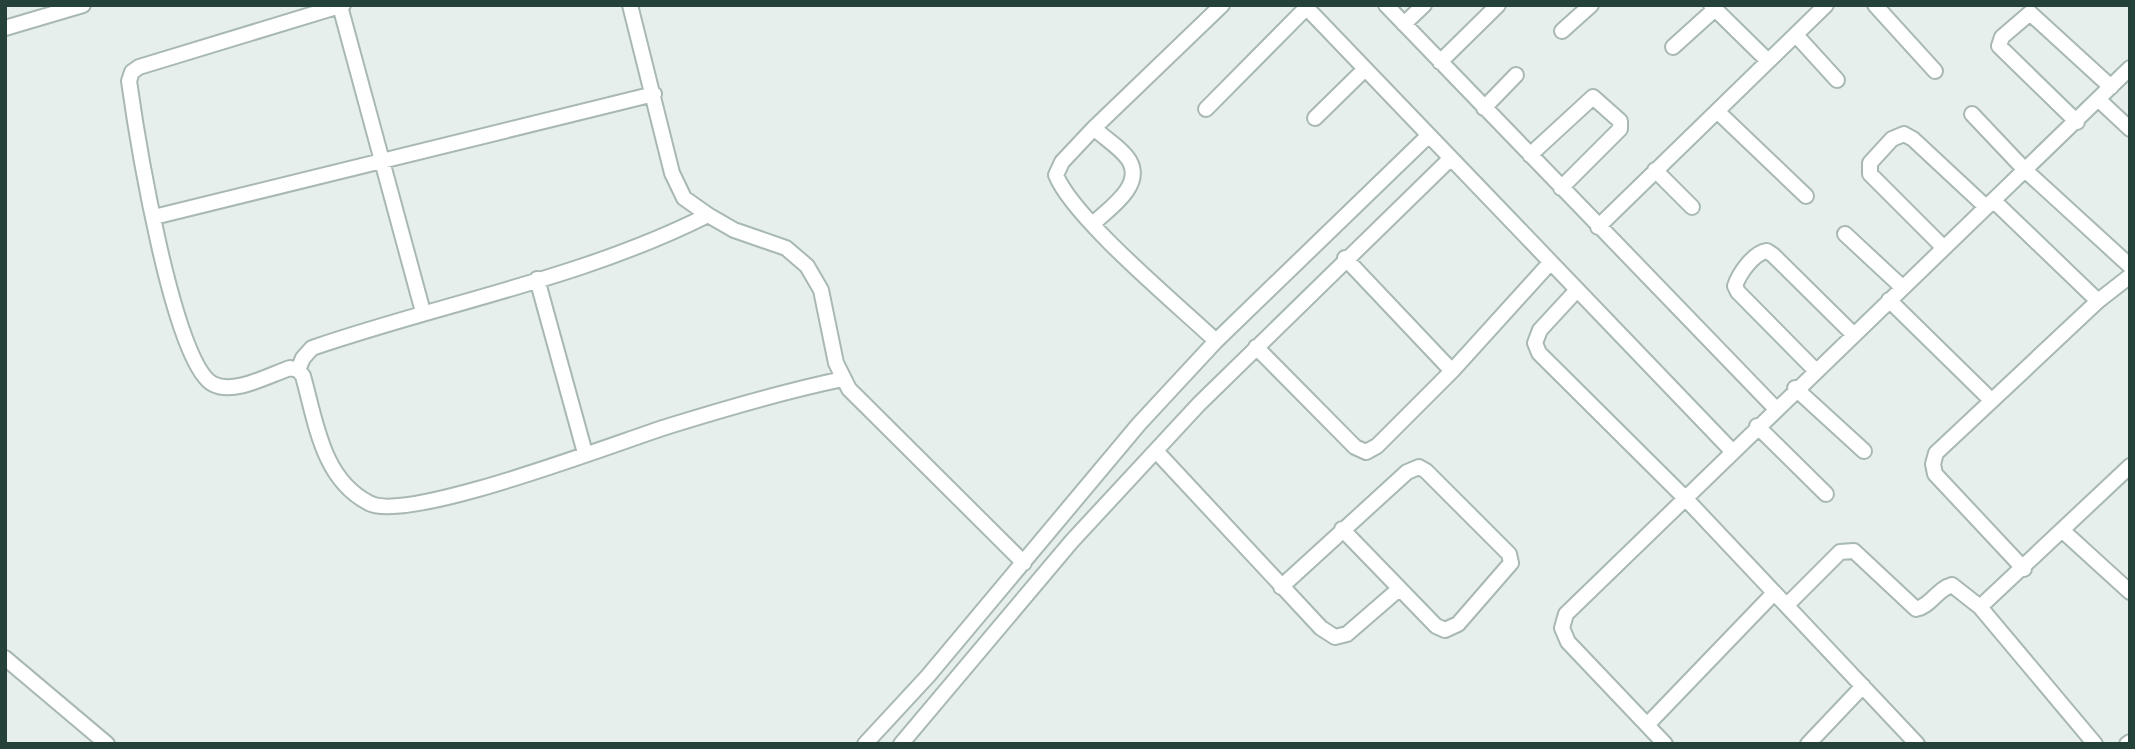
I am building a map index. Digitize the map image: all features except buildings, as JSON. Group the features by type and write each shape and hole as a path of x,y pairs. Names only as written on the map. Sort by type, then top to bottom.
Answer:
{"lane":[{"path":"5,28 83,5"},
{"path":"630,5 672,173 684,198 734,230 786,248 807,266 821,290 836,363 849,389 883,426 1024,563"},
{"path":"1216,341 1093,224 1062,189 1056,175 1062,162 1094,128 1222,5"},
{"path":"1386,5 1775,408"},
{"path":"1404,24 1423,5"},
{"path":"1440,62 1498,5"},
{"path":"1562,31 1591,5"},
{"path":"1598,227 1826,5"},
{"path":"1875,5 1936,71"},
{"path":"423,312 341,6 139,67 132,72 129,81 139,149 154,217 185,338 201,371 211,383 231,387 290,368 298,370 303,376 329,464 343,484 370,505 398,507 449,497 775,395 844,379"},
{"path":"1206,109 1305,6 1549,264 1733,452"},
{"path":"1673,47 1713,7 1768,61"},
{"path":"2077,122 1999,46 2002,37 2025,14 2030,13 2111,87"},
{"path":"1796,35 1837,80"},
{"path":"1315,118 1365,68"},
{"path":"1665,744 1568,642 1562,628 1566,614 1795,388 2077,122 2130,68"},
{"path":"1484,108 1516,75"},
{"path":"154,217 654,94"},
{"path":"1530,155 1593,97 1620,121 1620,129 1561,188"},
{"path":"2099,100 2130,129"},
{"path":"1717,111 1806,196"},
{"path":"1972,114 2025,170 2130,265"},
{"path":"1093,224 1130,188 1133,179 1130,163 1094,128"},
{"path":"1943,247 1870,174 1870,163 1892,139 1904,134 1990,204 2098,302"},
{"path":"864,744 928,676 1139,424 1216,341 1428,136"},
{"path":"901,744 1072,541 1256,346 1450,159"},
{"path":"1655,170 1692,207"},
{"path":"298,370 303,358 312,348 656,241 708,215"},
{"path":"1845,234 1902,287"},
{"path":"1815,370 1735,286 1756,255 1767,251 1773,255 1853,334"},
{"path":"1345,258 1452,371"},
{"path":"1256,346 1355,447 1366,452 1377,446 1452,371 1549,264"},
{"path":"2024,569 1935,474 1933,464 1936,453 1990,400 2130,276"},
{"path":"537,279 585,453"},
{"path":"1576,291 1540,330 1535,343 1539,353 1685,499 1917,744"},
{"path":"1889,300 1990,400"},
{"path":"1795,388 1864,451"},
{"path":"1757,426 1826,494"},
{"path":"1157,452 1281,587 1321,628 1335,637 1347,634 1399,589"},
{"path":"1980,607 2024,569 2130,466"},
{"path":"1281,587 1342,529 1407,472 1419,467 1509,554 1511,562 1508,570 1451,629 1436,626 1342,529"},
{"path":"2063,531 2130,592"},
{"path":"1787,605 1840,552 1847,550 1854,551 1916,608 1924,607 1945,587 1952,585 1980,607 2095,744"},
{"path":"1647,725 1774,593"},
{"path":"5,657 107,744"},
{"path":"1808,744 1863,686"}]}
